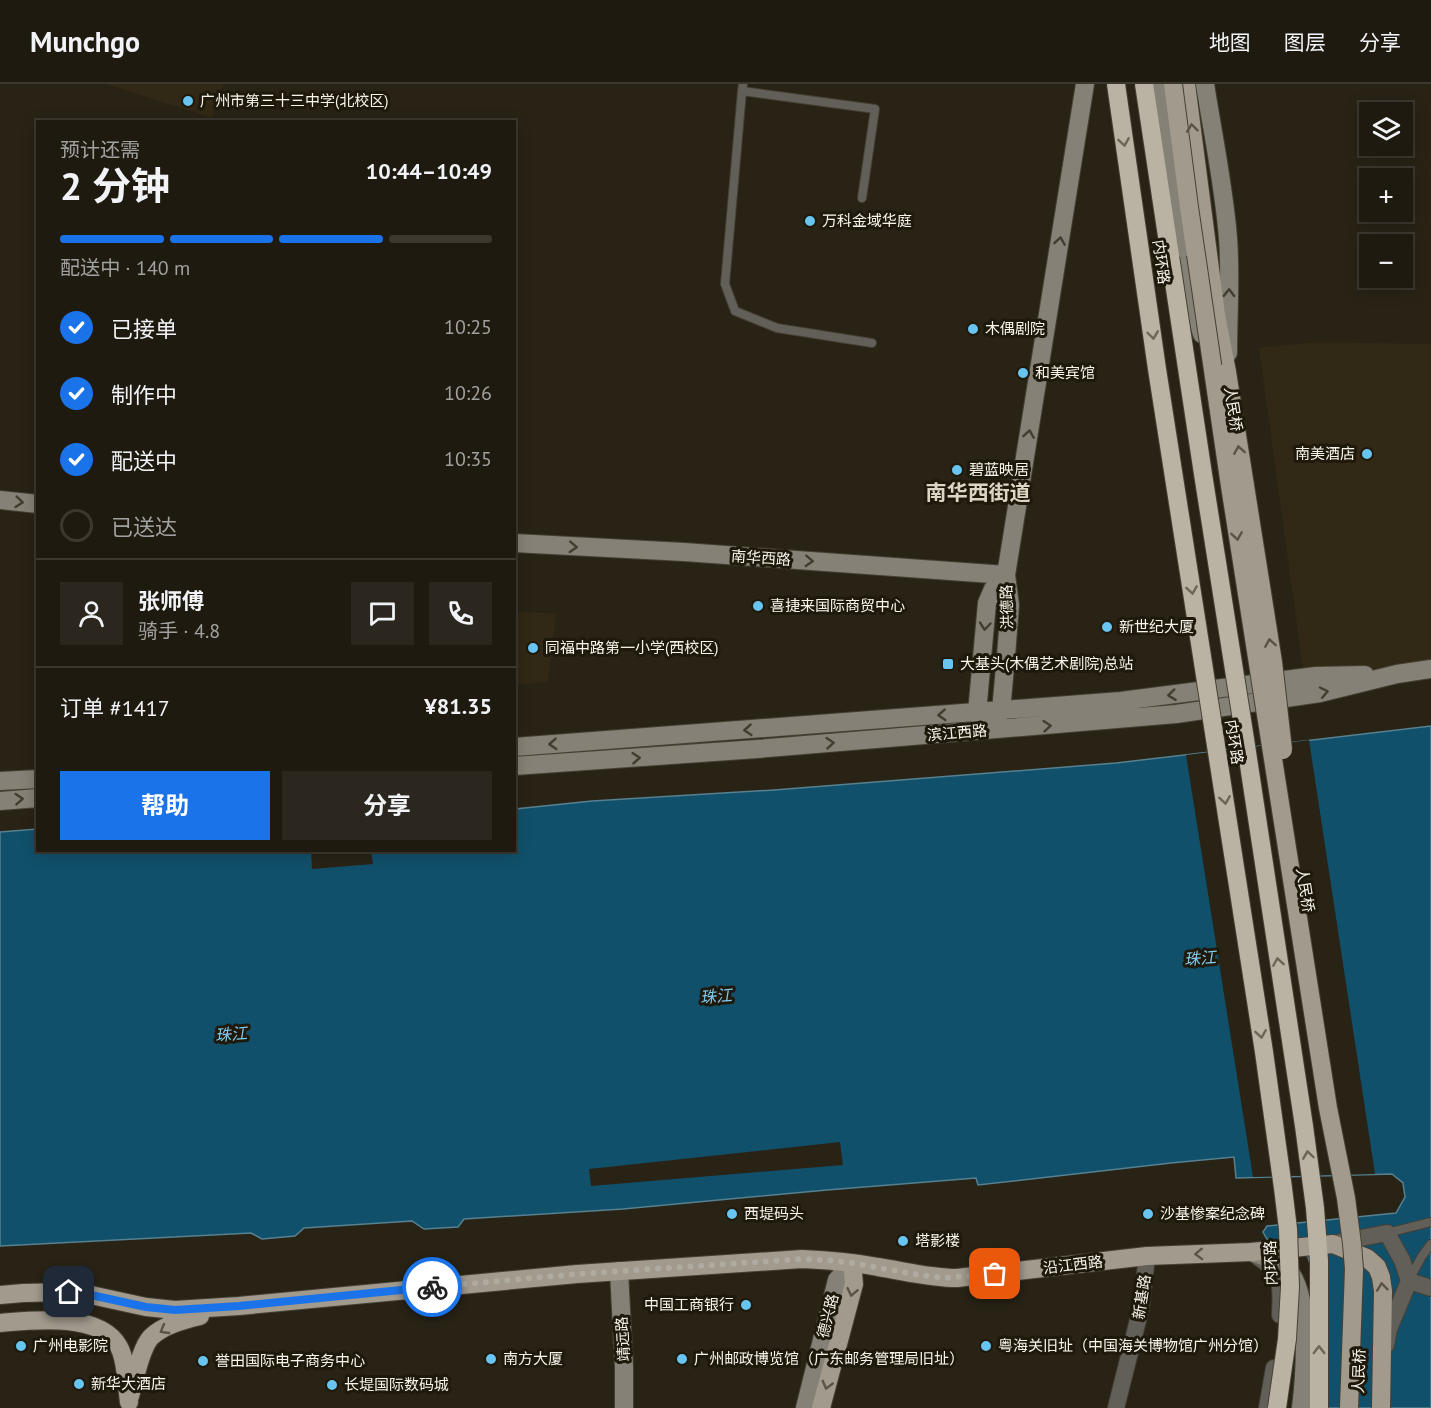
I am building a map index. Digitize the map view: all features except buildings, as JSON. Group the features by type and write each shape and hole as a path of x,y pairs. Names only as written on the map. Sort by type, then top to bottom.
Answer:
{"highway":[{"name":"内环路","path":"1116,84 1157,369 1246,937 1288,1229 1290,1287 1287,1339 1276,1408"},
{"name":"内环路","path":"1144,84 1315,1208 1326,1245 1320,1312 1319,1408"}],"main road":[{"path":"1006,575 1085,84"},
{"path":"1156,84 1183,256 1193,303 1221,373"},
{"path":"1173,84 1189,207 1221,373"},
{"path":"1186,84 1216,315 1221,373"},
{"path":"1205,84 1226,212 1228,239 1229,264 1221,373"},
{"name":"人民桥","path":"1221,373 1230,486 1326,1096 1346,1198 1352,1244 1354,1269 1349,1408"},
{"name":"人民桥","path":"1221,373 1273,662 1283,754 1340,1115 1358,1214 1362,1270 1358,1408"},
{"path":"0,500 36,504"},
{"name":"南华西路","path":"516,543 684,552 1006,575"},
{"name":"洪德路","path":"989,730 1001,711 1010,605 1006,575"},
{"name":"洪德路","path":"977,713 987,603 993,589 1006,575"},
{"name":"滨江西路","path":"516,766 746,750 1176,714 1320,693 1397,674 1431,669"},
{"name":"滨江西路","path":"516,747 1001,711 1165,696 1316,676 1397,674"},
{"path":"977,713 989,730"},
{"path":"0,781 36,779"},
{"path":"0,801 36,798"},
{"path":"1326,1245 1367,1258 1377,1267 1381,1277 1383,1291 1381,1408"},
{"name":"沿江西路","path":"0,1295 69,1292 146,1307 175,1310 619,1270 802,1259 852,1263 914,1274 957,1278 1147,1256 1251,1252 1326,1245"},
{"path":"1251,1252 1286,1267 1298,1285 1303,1312 1304,1351 1301,1408"},
{"path":"821,1408 854,1284 852,1263"},
{"name":"德兴路","path":"805,1408 837,1280 852,1263"},
{"name":"靖远路","path":"619,1270 624,1358 624,1408"},
{"path":"129,1406 145,1348 150,1339 158,1332 180,1321 239,1306"},
{"path":"0,1323 72,1321 100,1330 112,1337 120,1347 123,1359 129,1406"}],"street":[{"path":"1326,1245 1387,1233 1402,1260 1409,1281 1389,1329 1382,1364"},
{"path":"1251,1252 1274,1268 1281,1291 1280,1326 1267,1408"},
{"name":"新基路","path":"1116,1408 1142,1308 1147,1256"},
{"path":"1409,1281 1431,1288"}],"lane":[{"path":"862,198 875,109 742,88 725,284 735,311 777,328 872,343"},
{"path":"1387,1233 1431,1222"},
{"path":"1409,1281 1431,1244"}],"shaded area":[{"name":"广州市第三十三中学(北校区)","path":"106,84 223,84 212,118"},
{"path":"1315,342 1431,344 1431,664 1397,669 1303,670 1259,348"},
{"name":"同福中路第一小学(西校区)","path":"516,612 556,613 548,682 516,685"}],"water":[{"name":"珠江","path":"1431,726 1431,1408 1309,1408 1312,1271 1308,1257 1294,1243 1267,1239 1263,1232 1267,1226 1396,1213 1405,1197 1403,1183 1392,1174 1236,1178 1234,1157 978,1185 976,1178 623,1209 464,1219 458,1227 424,1229 412,1221 304,1228 295,1236 262,1239 251,1233 0,1246 0,832 36,829 36,852 516,852 516,809 592,801 774,790 1116,763"}],"pier":[{"path":"1309,740 1375,1174 1253,1177 1186,755"},
{"path":"311,852 371,852 373,864 312,869"},
{"path":"840,1142 843,1165 591,1186 589,1169"}],"way so far":[{"path":"432,1287 577,1274 802,1259 852,1263 944,1278 995,1274"}],"place":[{"name":"广州市第三十三中学(北校区)","path":"188,101"},
{"name":"万科金域华庭","path":"810,221"},
{"name":"木偶剧院","path":"973,329"},
{"name":"和美宾馆","path":"1023,373"},
{"name":"南美酒店","path":"1367,454"},
{"name":"碧蓝映居","path":"957,470"},
{"name":"喜捷来国际商贸中心","path":"758,606"},
{"name":"新世纪大厦","path":"1107,627"},
{"name":"同福中路第一小学(西校区)","path":"533,648"},
{"name":"大基头(木偶艺术剧院)总站","path":"948,664"},
{"name":"西堤码头","path":"732,1214"},
{"name":"沙基惨案纪念碑","path":"1148,1214"},
{"name":"塔影楼","path":"903,1241"},
{"name":"中国工商银行","path":"746,1305"},
{"name":"广州电影院","path":"21,1346"},
{"name":"粤海关旧址（中国海关博物馆广州分馆）","path":"986,1346"},
{"name":"南方大厦","path":"491,1359"},
{"name":"广州邮政博览馆（广东邮务管理局旧址）","path":"682,1359"},
{"name":"誉田国际电子商务中心","path":"203,1361"},
{"name":"新华大酒店","path":"79,1384"},
{"name":"长堤国际数码城","path":"332,1385"}],"district":[{"name":"南华西街道","path":"978,493"}],"route":[{"path":"69,1292 146,1307 175,1310 432,1287"}]}
